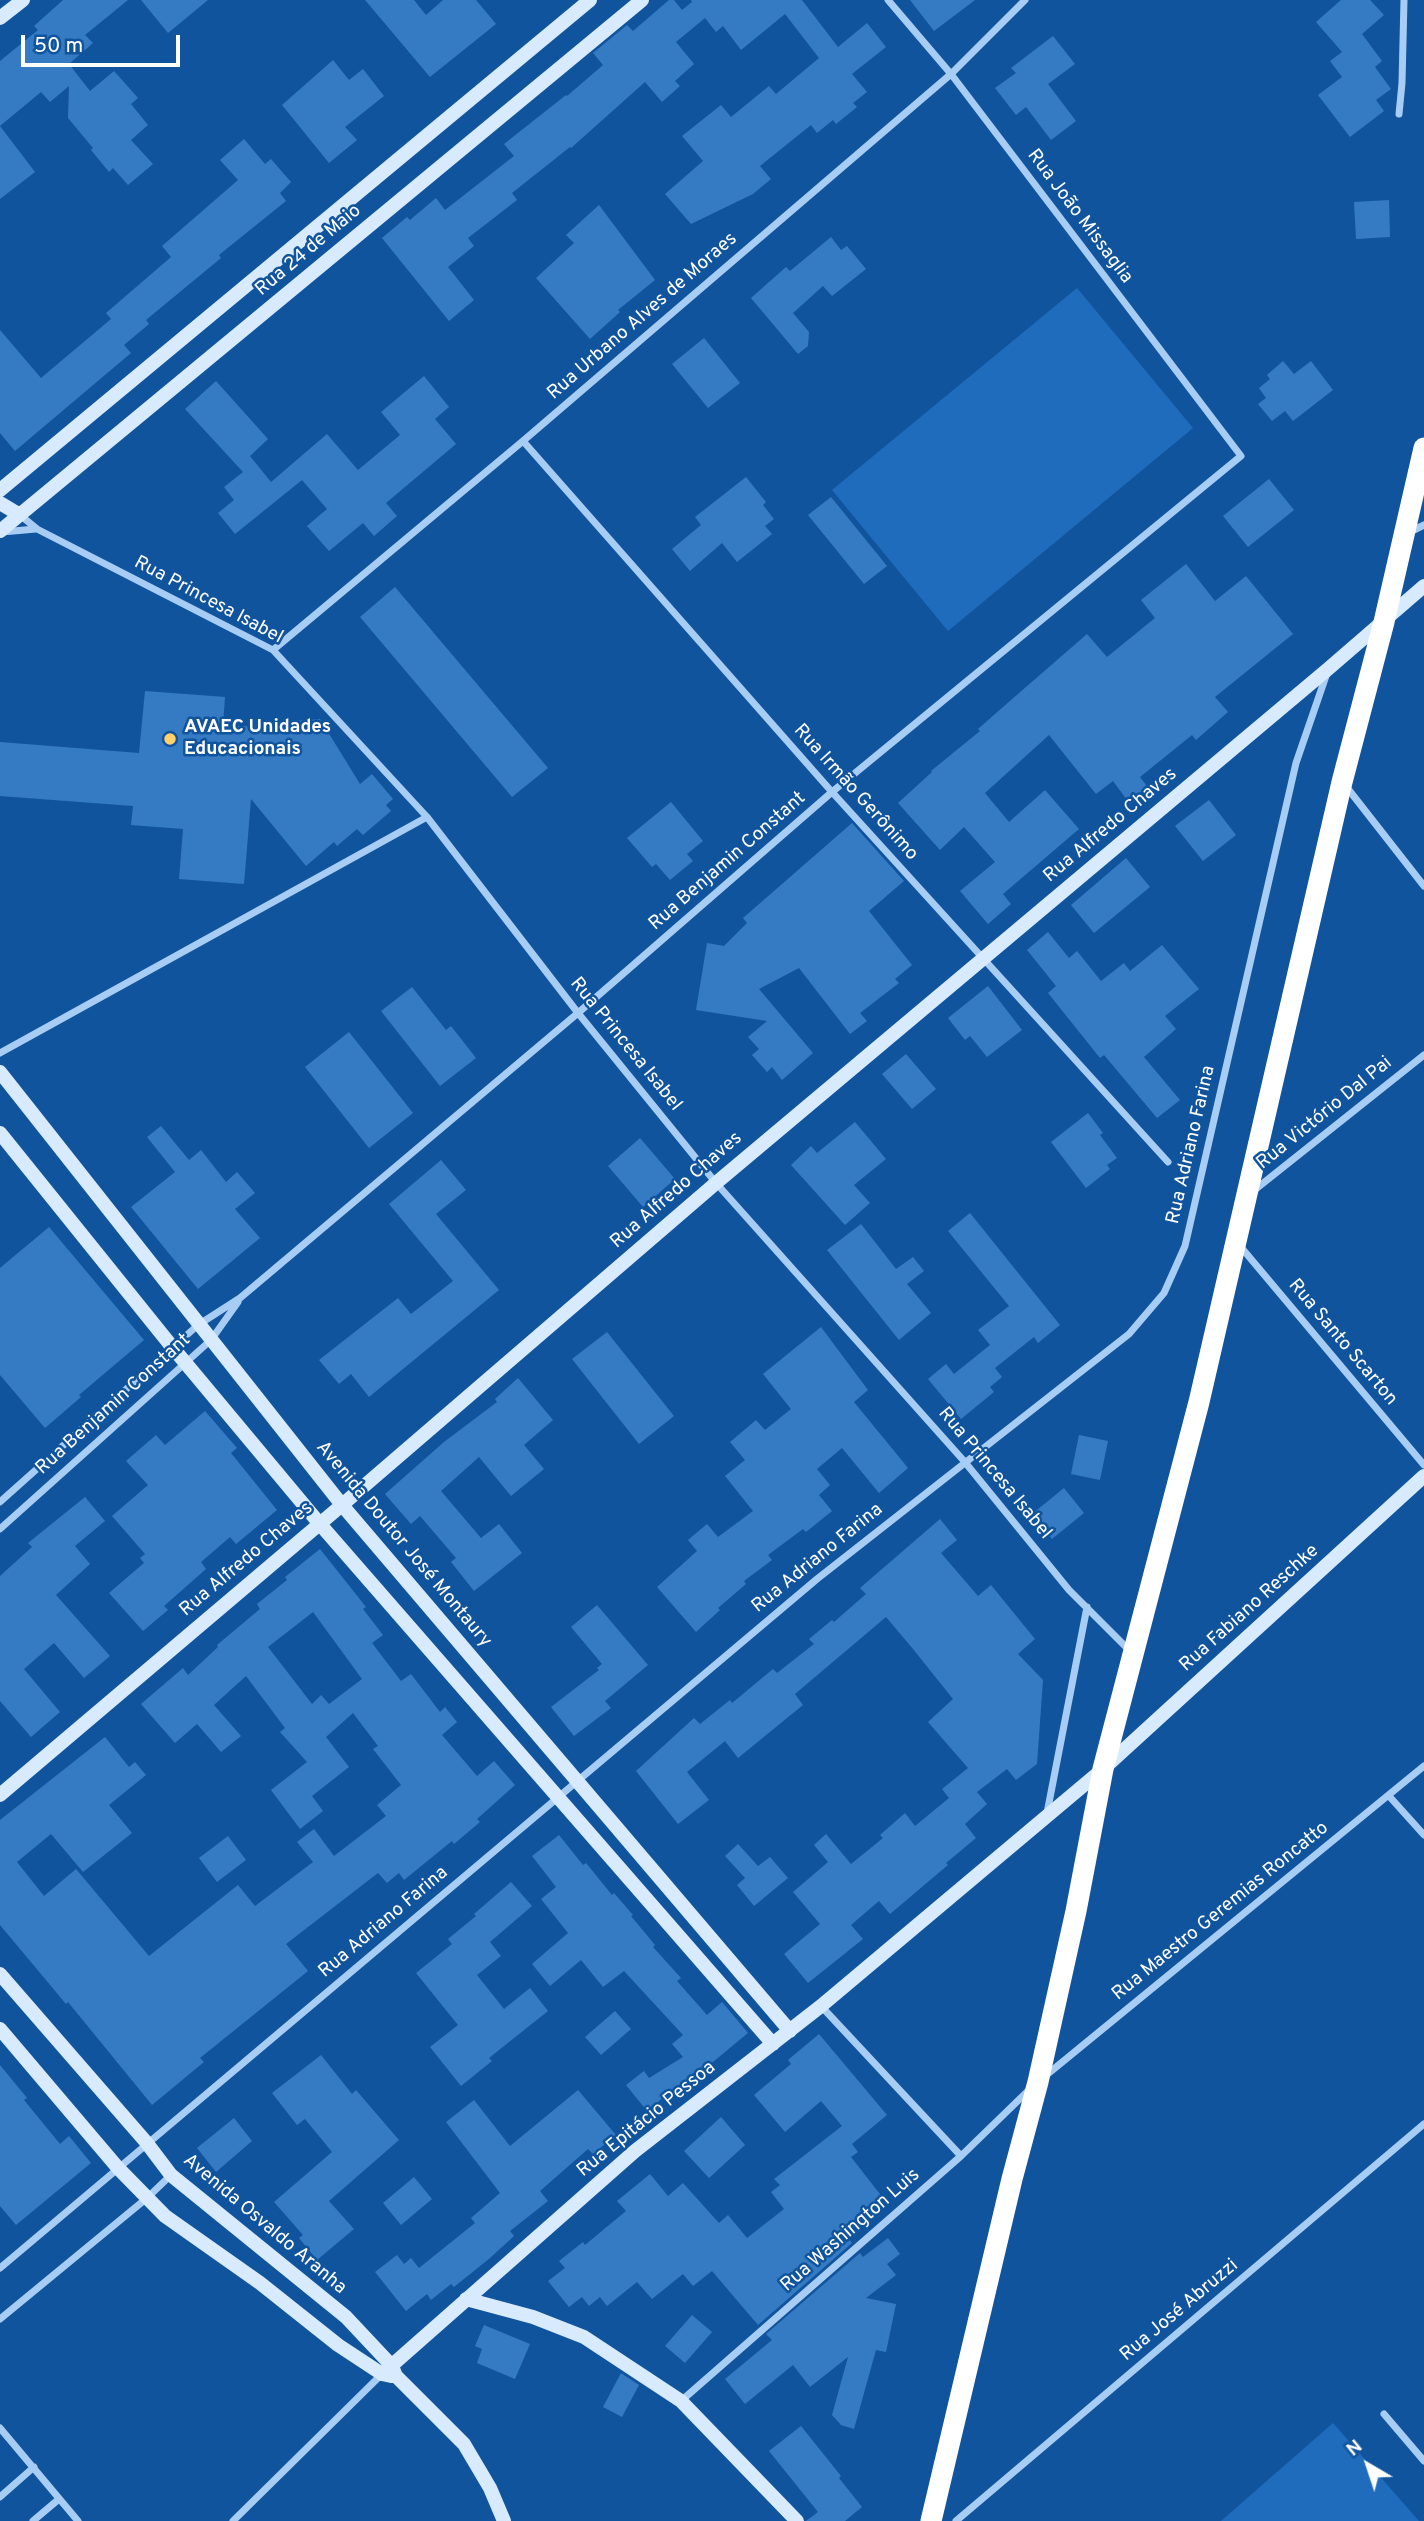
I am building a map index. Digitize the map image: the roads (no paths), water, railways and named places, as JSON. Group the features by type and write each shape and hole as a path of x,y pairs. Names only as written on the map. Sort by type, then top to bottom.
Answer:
{"highway":[{"path":"931,2521 1012,2179 1038,2082 1076,1911 1103,1769 1199,1402 1342,782 1384,622 1424,448"}],"street":[{"path":"0,18 23,0"},
{"name":"Rua 24 de Maio","path":"0,489 590,0"},
{"name":"Rua 24 de Maio","path":"0,532 642,0"},
{"name":"Rua João Missaglia","path":"888,0 951,74 1241,456"},
{"name":"Rua Urbano Alves de Moraes","path":"273,650 523,441 951,74 1025,0"},
{"path":"1399,114 1404,0"},
{"name":"Rua Irmão Gerônimo","path":"523,441 832,792 1168,1162"},
{"name":"Rua Benjamin Constant","path":"0,1502 198,1325 240,1298 578,1013 832,792 1241,456"},
{"path":"0,502 20,515"},
{"name":"Rua Princesa Isabel","path":"20,515 37,529 273,650 427,817 578,1013 716,1183 964,1461 1069,1590 1133,1654"},
{"path":"1404,534 1424,525"},
{"path":"0,532 37,529"},
{"name":"Rua Alfredo Chaves","path":"0,1795 716,1183 1424,586"},
{"name":"Rua Adriano Farina","path":"0,2268 146,2142 817,1579 1129,1334 1164,1293 1185,1246 1296,763 1328,669"},
{"path":"1342,782 1424,886"},
{"path":"0,1053 427,817"},
{"name":"Rua Victório Dal Pai","path":"1246,1197 1424,1055"},
{"name":"Avenida Doutor José Montaury","path":"0,1072 342,1505 790,2031"},
{"path":"0,1133 173,1348 319,1523 773,2044"},
{"name":"Rua Santo Scarton","path":"1236,1241 1424,1465"},
{"name":"Rua Benjamin Constant","path":"0,1529 211,1340 240,1298"},
{"name":"Rua Fabiano Reschke","path":"1103,1769 1424,1476"},
{"path":"1046,1816 1087,1608"},
{"name":"Rua Maestro Geremias Roncatto","path":"1038,2082 1424,1766"},
{"name":"Rua Epitácio Pessoa","path":"233,2521 466,2299 635,2151 821,2006 1103,1769"},
{"path":"1389,1796 1424,1835"},
{"name":"Avenida Osvaldo Aranha","path":"0,1974 146,2142 171,2175 346,2317 390,2372 464,2444 490,2488 504,2521"},
{"path":"821,2006 961,2156"},
{"name":"Avenida Osvaldo Aranha","path":"0,2029 118,2168 165,2216 260,2283 338,2345 390,2372"},
{"name":"Rua Washington Luis","path":"681,2401 961,2156 1038,2082"},
{"name":"Rua José Abruzzi","path":"956,2521 1424,2124"},
{"path":"0,2319 147,2198 171,2175"},
{"path":"466,2299 533,2317 584,2337 681,2401 797,2521"},
{"path":"1384,2414 1424,2461"},
{"path":"0,2428 78,2521"},
{"path":"0,2497 34,2468"},
{"path":"33,2521 59,2499"}],"place":[{"name":"AVAEC Unidades Educacionais","path":"170,739"}]}
